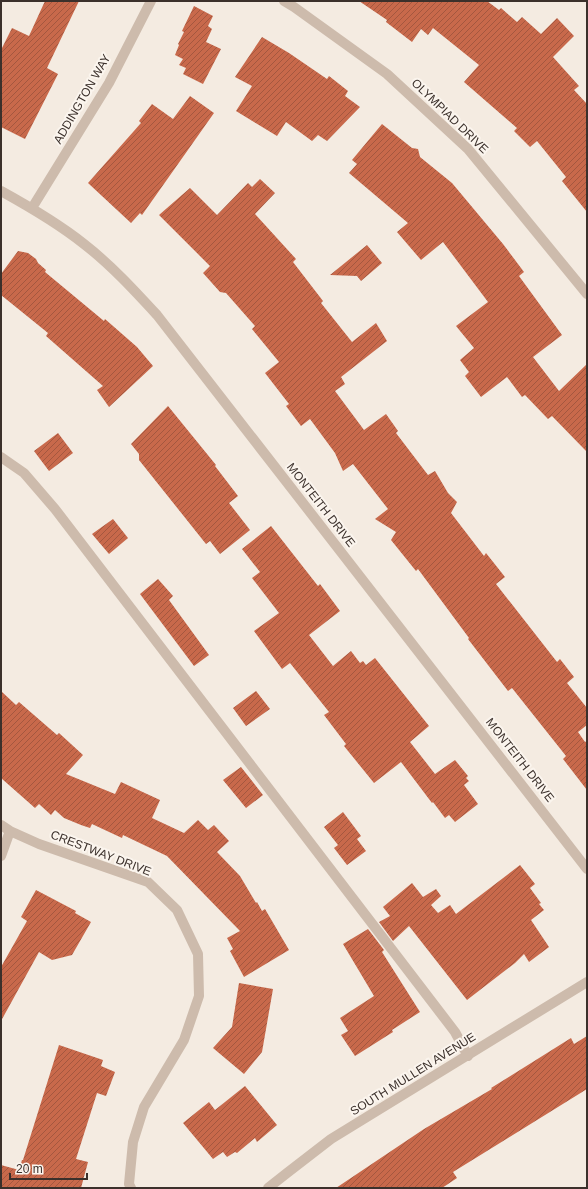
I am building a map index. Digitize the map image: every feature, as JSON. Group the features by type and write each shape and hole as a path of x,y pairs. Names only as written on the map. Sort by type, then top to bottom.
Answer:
{"street":[{"name":"ADDINGTON WAY","path":"32,208 109,83 151,1"},
{"name":"OLYMPIAD DRIVE","path":"284,1 294,6 387,74 468,149 587,294"},
{"name":"MONTEITH DRIVE","path":"1,191 32,208 84,244 122,278 157,315 587,868"},
{"path":"1,456 24,473 55,509 455,1032 468,1056"},
{"path":"1,856 5,828"},
{"name":"CRESTWAY DRIVE","path":"5,828 39,844 148,882 177,910 198,954 199,996 184,1040 144,1107 133,1142 129,1184 131,1188"},
{"name":"SOUTH MULLEN AVENUE","path":"268,1188 286,1172 331,1139 587,982"}],"building":[{"path":"45,1 79,1 47,68 58,74 25,139 1,127 1,50 12,28 29,36"},
{"path":"359,1 487,1 499,10 501,8 517,22 522,17 541,34 557,18 574,36 553,57 579,86 574,90 587,104 587,212 562,181 566,177 537,141 530,147 514,131 517,128 464,82 479,65 433,28 428,35 421,29 412,42 386,22 387,20"},
{"path":"194,6 213,16 208,26 212,29 206,42 221,49 203,84 183,74 186,68 179,65 183,59 175,55 179,45 178,44 184,32 182,31"},
{"path":"262,37 289,53 327,79 329,76 348,91 345,96 360,107 327,141 318,135 312,141 286,122 277,136 236,111 252,86 235,77"},
{"path":"190,96 214,113 142,215 140,213 131,223 88,183 141,123 139,121 152,104 173,119"},
{"path":"382,124 412,148 418,149 420,157 452,183 503,244 524,272 519,276 562,335 533,357 559,391 587,364 587,452 552,416 548,419 525,395 522,397 507,377 481,397 465,376 469,372 460,360 474,348 456,326 488,302 443,242 421,260 397,232 408,223 349,173 357,164 352,160"},
{"path":"260,179 275,193 255,214 296,259 293,262 323,301 321,303 352,342 376,323 387,341 341,377 345,384 335,391 364,430 386,414 398,431 396,433 428,475 435,471 448,493 457,502 451,513 484,556 486,553 505,577 496,584 557,662 560,659 574,677 567,683 587,708 587,725 578,732 585,742 587,741 587,790 563,759 566,756 512,688 508,691 468,639 469,638 418,569 416,571 391,540 396,532 375,519 388,509 353,464 343,471 335,453 310,419 301,426 286,406 289,404 265,373 279,362 252,329 255,326 226,293 220,292 203,273 210,266 159,215 190,188 217,215 248,183 252,187"},
{"path":"367,245 382,263 361,281 357,276 330,275"},
{"path":"18,251 28,253 36,259 38,263 46,270 45,272 104,321 105,319 137,347 153,366 109,407 97,390 103,386 46,336 48,333 1,295 1,274"},
{"path":"168,406 216,465 215,466 238,496 229,503 250,530 220,554 210,541 206,544 139,460 139,454 131,444"},
{"path":"58,433 73,453 49,471 34,451"},
{"path":"113,519 128,538 109,554 92,534"},
{"path":"271,526 318,586 320,584 340,611 309,635 333,666 351,651 360,663 363,661 366,665 375,658 429,726 410,742 435,774 455,760 468,776 466,778 469,781 464,785 478,804 455,822 449,815 445,818 401,762 374,783 344,746 346,744 324,715 329,712 290,663 282,669 254,631 279,613 252,578 260,572 242,549"},
{"path":"158,579 173,596 169,600 209,655 194,666 140,594"},
{"path":"1,691 16,705 19,702 57,735 59,733 83,755 66,774 115,794 121,782 160,800 152,818 184,833 198,820 208,830 214,825 229,841 217,852 240,876 262,911 265,909 289,950 244,977 230,951 233,949 227,938 240,931 167,856 123,835 122,838 92,824 90,828 81,825 64,818 55,810 51,815 39,804 35,808 1,778"},
{"path":"256,691 270,709 246,726 233,708"},
{"path":"241,767 263,795 246,808 223,780"},
{"path":"343,812 361,836 357,839 366,851 347,865 334,848 338,845 324,827"},
{"path":"520,865 535,884 530,888 541,903 539,904 544,910 531,920 549,947 529,962 524,954 515,963 467,1000 409,926 393,941 379,922 390,916 383,907 412,883 423,897 436,889 441,896 431,905 438,913 450,905 456,914"},
{"path":"36,890 76,911 75,913 91,922 72,955 52,960 39,952 1,1021 1,967 27,921 21,917"},
{"path":"368,929 384,950 382,952 420,1012 392,1030 393,1032 355,1056 341,1035 348,1031 340,1018 374,996 343,944"},
{"path":"239,983 273,989 262,1052 244,1074 213,1048 232,1027"},
{"path":"587,1036 587,1089 453,1172 457,1178 442,1188 336,1188 424,1129 492,1089 491,1088 571,1038 574,1044"},
{"path":"59,1045 103,1060 101,1066 115,1072 106,1096 97,1093 76,1159 88,1162 81,1188 1,1188 1,1165 19,1170"},
{"path":"245,1086 277,1125 257,1142 255,1138 237,1153 235,1152 227,1157 223,1152 213,1159 183,1123 209,1102 215,1110"}]}
